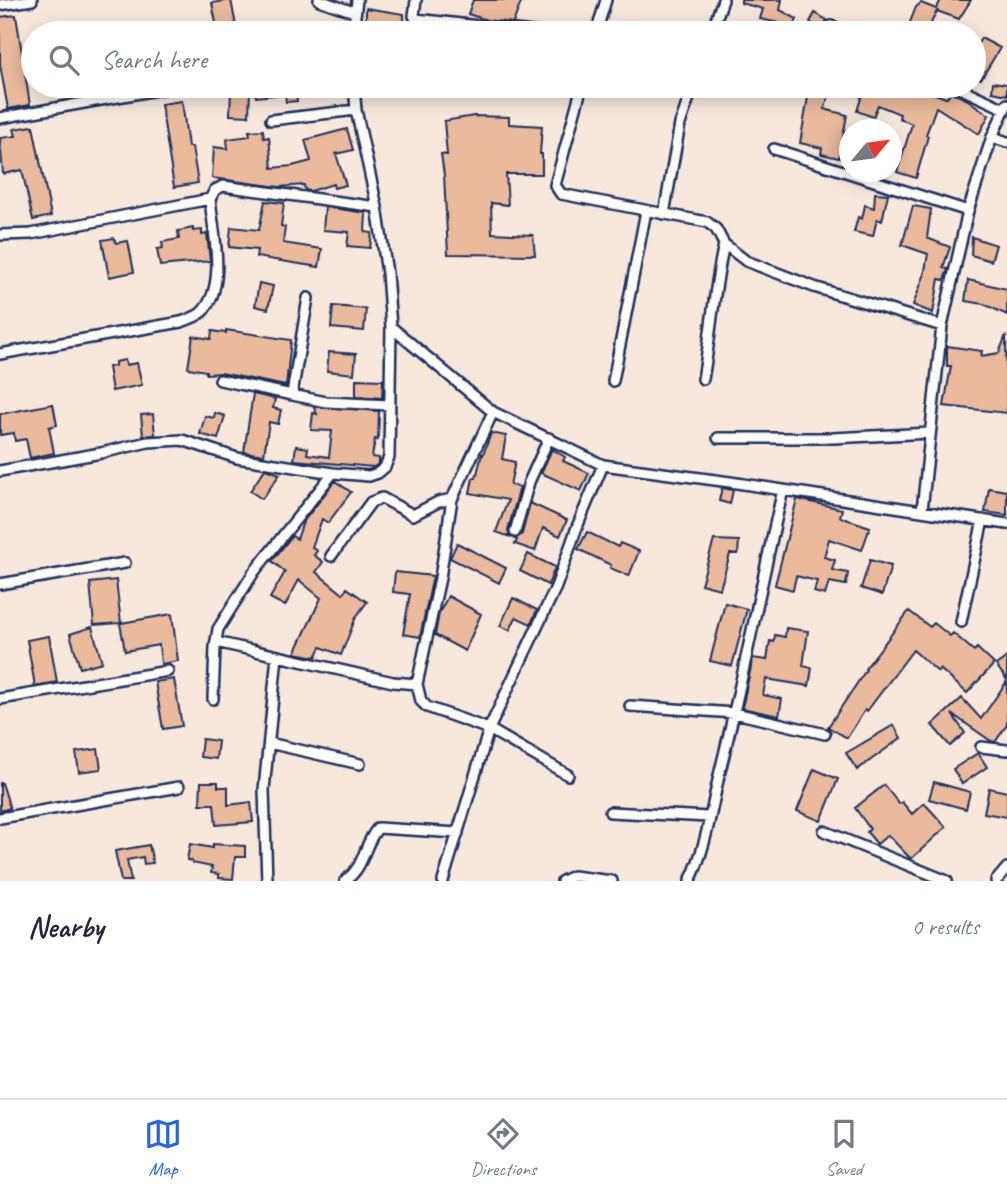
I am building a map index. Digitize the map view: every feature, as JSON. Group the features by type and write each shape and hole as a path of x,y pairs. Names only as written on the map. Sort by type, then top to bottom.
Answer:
{"street":[{"path":"0,5 32,0"},
{"path":"319,0 354,12"},
{"path":"354,21 357,0"},
{"path":"416,0 416,19 434,21"},
{"path":"600,21 606,0"},
{"path":"715,21 723,0"},
{"path":"0,118 112,98"},
{"path":"0,471 148,442 182,440 237,458 333,473 369,476 385,467 389,457 391,327 387,273 355,98"},
{"path":"579,98 555,185 561,194 707,222 716,229 724,244 746,261 814,287 942,326"},
{"path":"664,214 680,124 688,98"},
{"path":"922,510 942,326 968,211 992,137 1006,107 984,98"},
{"path":"271,120 356,110"},
{"path":"992,137 1007,142"},
{"path":"774,149 968,211"},
{"path":"0,354 181,322 200,314 212,300 218,280 210,199 215,190 223,186 377,207"},
{"path":"0,235 31,234 210,199"},
{"path":"613,382 646,211"},
{"path":"704,379 724,244"},
{"path":"292,394 308,298"},
{"path":"391,327 493,412 603,465 1007,524"},
{"path":"220,380 326,402 390,405"},
{"path":"493,412 452,499 440,578 417,684 423,704 489,729 568,775"},
{"path":"718,438 833,438 930,433"},
{"path":"515,532 529,482 549,438"},
{"path":"443,881 489,729 556,587 603,465"},
{"path":"213,699 218,629 254,572 333,473"},
{"path":"690,881 735,713 783,490"},
{"path":"331,556 371,502 382,498 413,515 438,502 452,499"},
{"path":"961,622 983,520"},
{"path":"0,584 125,563"},
{"path":"216,642 393,682 417,684"},
{"path":"267,881 264,790 276,656"},
{"path":"0,699 168,671"},
{"path":"629,706 735,713 825,734"},
{"path":"269,743 360,764"},
{"path":"981,747 1007,750"},
{"path":"0,818 179,787"},
{"path":"610,812 709,817"},
{"path":"345,881 356,873 371,836 378,828 457,833"},
{"path":"824,831 947,881"},
{"path":"996,881 1007,868"},
{"path":"562,881 573,876 611,881"}],"building":[{"path":"231,0 235,21 216,21 212,3"},
{"path":"473,0 522,0 514,21 487,20 468,14"},
{"path":"741,0 782,0 780,10 797,19 760,19 763,9 741,3"},
{"path":"941,0 971,0 959,19 937,11 932,21 911,21 916,7 921,3 936,9"},
{"path":"366,8 404,14 404,21 366,21"},
{"path":"815,13 827,20 826,21 811,21"},
{"path":"16,15 21,47 21,98 29,98 30,105 8,109 0,65 0,17"},
{"path":"986,41 1000,48 986,71"},
{"path":"993,82 1007,84 1007,95 992,92"},
{"path":"231,98 250,98 249,116 230,115"},
{"path":"286,98 297,98 297,101 286,102"},
{"path":"808,98 828,98 824,109 847,115 846,119 839,119 839,158 821,154 822,148 800,143"},
{"path":"861,98 964,98 989,115 979,134 936,107 916,178 902,174 902,156 912,124 899,118 900,114 878,105 873,117 857,111"},
{"path":"182,101 188,147 192,147 198,183 174,187 161,104"},
{"path":"474,116 509,117 509,124 542,126 542,174 506,174 508,205 491,203 492,233 533,235 535,255 448,254 441,154 447,155 444,121"},
{"path":"33,126 51,216 33,220 22,170 3,174 0,138 16,136 14,129"},
{"path":"347,129 353,150 336,154 346,185 334,188 333,184 311,191 305,190 304,185 279,187 212,178 214,147 228,149 227,139 250,136 249,131 263,130 264,138 269,137 272,168 311,161 305,140"},
{"path":"875,193 888,194 882,221 877,219 873,236 854,232 858,217 862,219 865,205 874,208"},
{"path":"265,201 284,203 281,226 285,227 283,243 322,249 319,267 256,257 257,250 229,247 231,227 259,230"},
{"path":"913,206 931,209 927,238 950,247 943,268 948,269 944,280 939,279 933,313 913,305 924,276 928,254 902,245"},
{"path":"325,207 366,213 365,232 372,233 370,248 347,246 349,232 323,230"},
{"path":"193,228 193,231 202,230 202,235 207,234 210,261 160,266 157,249 163,248 162,242 179,239 178,231"},
{"path":"972,237 996,245 991,261 971,255"},
{"path":"114,238 116,243 128,241 134,272 109,277 102,240"},
{"path":"968,280 1007,289 1007,315 984,304 965,301"},
{"path":"259,283 273,286 268,309 255,306"},
{"path":"333,306 366,309 364,331 331,328"},
{"path":"226,330 291,340 286,386 221,373 206,374 206,371 188,368 193,336 211,339 212,331 226,333"},
{"path":"1006,335 1007,413 944,406 951,366 947,366 947,346 982,351 981,356 999,353"},
{"path":"329,352 356,354 354,374 327,371"},
{"path":"125,360 126,365 137,363 142,385 112,391 108,367"},
{"path":"356,379 383,380 382,398 356,396"},
{"path":"253,394 275,399 273,408 281,410 278,424 269,422 264,455 244,452"},
{"path":"53,404 57,425 49,427 54,453 30,458 26,439 15,441 14,433 0,435 0,414"},
{"path":"313,406 379,411 378,440 375,439 372,457 379,458 379,463 374,467 294,460 296,446 308,448 307,454 329,457 332,431 311,430 313,413 317,414"},
{"path":"215,413 225,416 218,439 200,434 205,416 214,418"},
{"path":"153,414 155,435 143,436 141,415"},
{"path":"491,433 506,436 502,459 515,462 510,485 520,487 508,530 510,537 496,532 508,500 470,493 473,478 476,478"},
{"path":"552,449 565,457 563,461 589,473 581,491 541,473"},
{"path":"265,469 280,474 262,499 250,491"},
{"path":"335,481 351,492 328,523 322,519 312,547 317,551 314,555 323,562 316,572 343,594 347,588 367,602 356,617 341,655 321,647 316,657 295,653 321,598 299,580 285,606 270,598 285,572 272,561 292,536 297,539 303,522"},
{"path":"722,488 733,490 730,504 719,501"},
{"path":"989,488 1007,491 1007,515 985,512"},
{"path":"797,499 842,509 840,517 870,527 862,550 829,539 824,557 835,560 832,570 848,573 846,585 829,582 825,595 814,592 817,581 796,576 793,590 775,585"},
{"path":"530,503 567,520 560,536 543,528 535,551 515,544 515,539 522,534"},
{"path":"587,532 618,547 620,543 639,551 629,576 578,549"},
{"path":"714,540 739,541 738,554 730,554 720,589 701,584"},
{"path":"457,543 506,568 499,583 450,558"},
{"path":"528,554 555,567 548,585 520,571"},
{"path":"870,560 891,566 882,595 861,588"},
{"path":"395,572 433,576 420,637 403,634 410,594 393,592"},
{"path":"116,580 121,623 172,614 178,661 161,664 159,645 125,651 120,623 94,625 90,583"},
{"path":"448,596 481,614 465,651 435,635 439,613"},
{"path":"513,598 537,610 531,624 516,617 510,630 500,626"},
{"path":"725,603 747,609 732,666 710,661"},
{"path":"909,611 930,627 934,623 950,636 953,633 974,651 977,648 994,664 967,693 913,650 867,711 865,710 847,738 828,727 865,669"},
{"path":"92,627 102,662 80,668 70,634"},
{"path":"786,628 808,631 803,666 812,668 809,686 766,679 763,695 782,699 779,716 742,708 753,658 767,660 770,641 774,642 775,635 785,637"},
{"path":"49,636 57,682 35,686 27,640"},
{"path":"1007,657 1007,680 996,665"},
{"path":"174,679 182,726 163,729 155,682"},
{"path":"1007,681 1007,725 995,742 952,714 965,733 950,746 932,725 962,698 981,719"},
{"path":"894,725 901,738 857,770 846,753"},
{"path":"202,739 218,741 216,759 200,757"},
{"path":"98,749 101,769 79,772 76,752"},
{"path":"978,753 987,767 962,784 953,769"},
{"path":"814,769 838,779 821,821 797,811"},
{"path":"201,782 218,782 218,787 228,787 228,805 251,802 253,822 216,825 214,804 200,804"},
{"path":"934,782 970,792 966,809 929,799"},
{"path":"0,783 10,808 0,811"},
{"path":"884,785 899,804 902,802 912,814 924,803 946,827 911,859 888,835 877,844 867,832 870,829 855,808"},
{"path":"989,788 1007,792 1007,817 984,813"},
{"path":"190,844 213,848 213,844 245,846 245,857 235,857 233,879 219,878 219,874 211,873 212,867 187,860"},
{"path":"149,845 153,863 144,864 143,857 127,860 131,881 121,881 115,851"}]}
